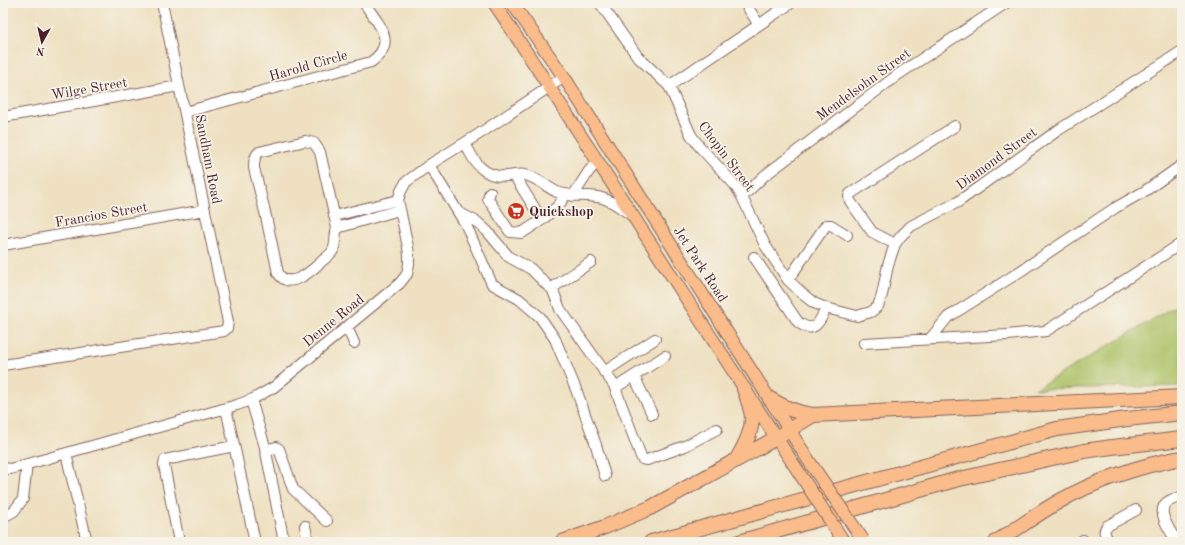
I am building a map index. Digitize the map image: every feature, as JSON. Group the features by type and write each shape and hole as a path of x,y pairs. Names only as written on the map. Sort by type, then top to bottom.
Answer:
{"highway":[{"path":"737,459 746,443 750,430 752,412 744,389"},
{"path":"770,399 801,414 813,415 1182,397"},
{"path":"651,542 1057,429 1182,413"},
{"path":"562,542 605,527 650,508 776,438 813,415"},
{"path":"739,542 955,480 1084,451 1112,446 1182,439"},
{"path":"996,542 1059,502 1107,479 1158,462 1182,458"}],"main road":[{"path":"494,3 550,87 844,542"},
{"name":"Jet Park Road","path":"512,3 564,77 789,430 863,541"}],"street":[{"name":"Sandham Road","path":"3,366 224,331 227,328 228,322 162,3"},
{"name":"Harold Circle","path":"185,112 371,62 378,57 383,50 385,42 382,28 364,3"},
{"name":"Chopin Street","path":"600,3 635,53 669,86 682,116 696,142 735,185 765,245 788,280 814,303 826,308 857,316 865,315"},
{"path":"744,3 759,25"},
{"path":"669,86 791,3"},
{"name":"Mendelsohn Street","path":"742,197 768,173 899,74 1006,3"},
{"name":"Diamond Street","path":"865,315 875,309 881,300 888,265 895,244 911,226 958,202 1057,131 1182,51"},
{"path":"398,205 401,191 406,182 429,165 466,143 564,77"},
{"name":"Wilge Street","path":"3,117 179,86"},
{"path":"895,244 872,232 850,201 850,194 955,126"},
{"path":"305,141 314,143 320,152 334,216 337,228 335,233 335,247 332,253 306,274 291,280 282,279 278,273 254,168 255,157 259,152 305,141"},
{"path":"466,143 473,159 487,172 500,176 525,174 553,190 570,195 592,196 603,199 615,204 632,215"},
{"path":"490,192 488,199 510,232 522,233 542,220 570,195 598,161"},
{"path":"429,165 458,211 474,241 492,284 519,299 540,317 555,339 582,405 605,476"},
{"path":"930,339 948,317 1010,278 1115,208 1145,191 1182,165"},
{"path":"514,175 542,220"},
{"path":"334,216 398,205"},
{"path":"337,228 398,205"},
{"name":"Denne Road","path":"3,468 10,469 226,408 251,400 274,387 400,283 407,274 409,264 408,247 398,205"},
{"name":"Francios Street","path":"3,245 205,210"},
{"path":"458,211 477,222 488,231 509,257 531,268 549,287 552,288 560,310 615,388 642,459 644,460 685,446 717,429"},
{"path":"788,280 826,225 831,225 847,235"},
{"path":"864,343 1007,335 1046,331 1182,243"},
{"path":"754,256 798,322 803,326 817,326 826,308"},
{"path":"552,288 591,262"},
{"path":"347,327 354,343"},
{"path":"604,372 655,339"},
{"path":"615,388 665,356"},
{"path":"634,376 652,414"},
{"path":"251,400 265,450 284,542"},
{"path":"226,408 255,542"},
{"path":"179,542 164,465 165,460 234,446"},
{"path":"265,450 276,447 279,449 293,489 327,521"},
{"path":"66,453 87,542"},
{"path":"3,517 14,511 23,499 27,464"},
{"path":"1177,542 1164,520 1163,509 1165,504 1171,499 1182,497"},
{"path":"1109,542 1104,533 1107,526 1136,510"},
{"path":"305,526 308,542"}],"green space":[{"path":"1182,302 1182,386 1035,389"}],"place":[{"name":"Quickshop","path":"516,211"}]}
